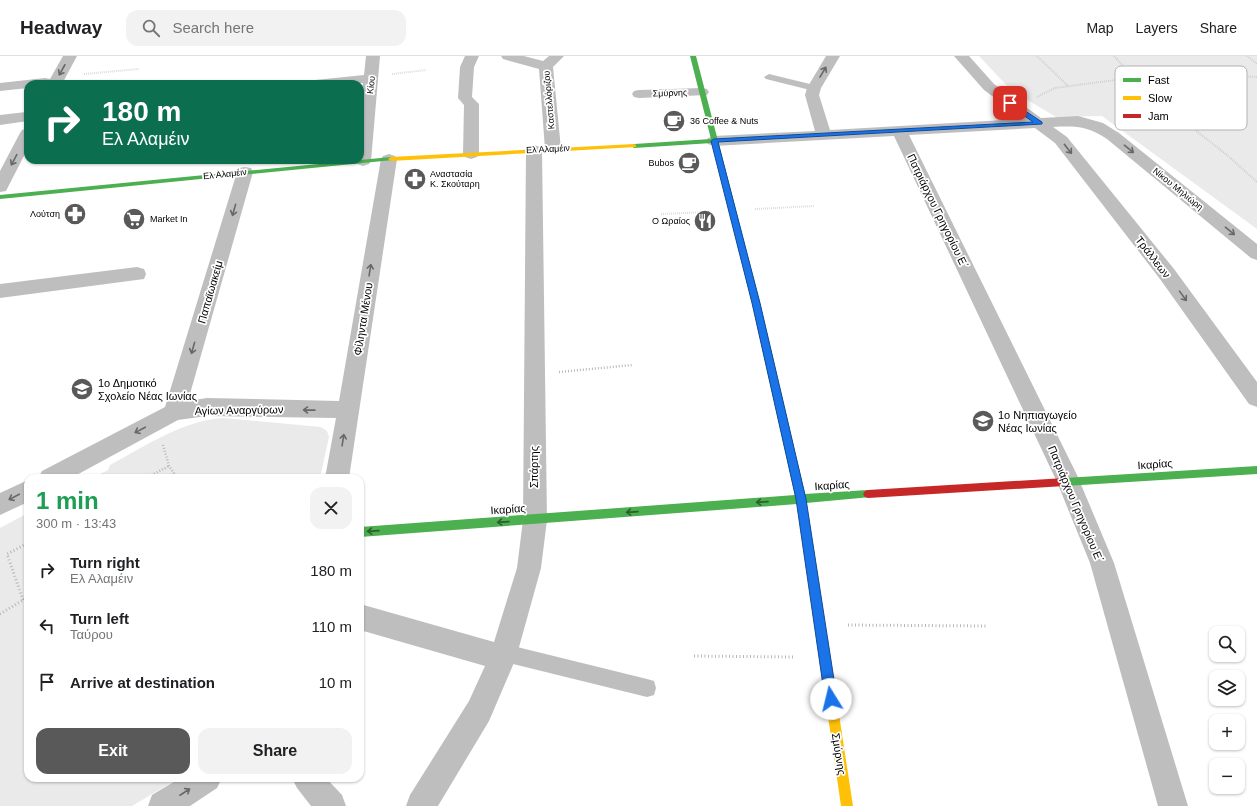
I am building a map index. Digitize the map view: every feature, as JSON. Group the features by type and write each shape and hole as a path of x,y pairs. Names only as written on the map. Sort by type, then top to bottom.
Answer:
{"street":[{"path":"54,80 70,56"},
{"name":"Κίου","path":"364,152 373,56"},
{"path":"470,154 472,104 465,98 466,67 472,56"},
{"path":"508,56 552,61"},
{"name":"Σμύρνης","path":"693,56 756,303 801,499 847,806"},
{"path":"824,135 813,100 814,88 833,56"},
{"name":"Τράλλεων","path":"961,56 989,87 1040,123 1061,140 1167,274 1257,398"},
{"name":"Καστελλόριζου","path":"544,150 552,61"},
{"path":"348,80 372,77"},
{"path":"0,87 24,84"},
{"name":"Σμύρνης","path":"639,94 702,92"},
{"path":"0,120 24,124"},
{"name":"Ελ Αλαμέιν","path":"364,161 1078,121 1098,126"},
{"name":"Νίκου Μηλιώρη","path":"1098,126 1113,136 1257,254"},
{"name":"Πατριάρχου Γρηγορίου Ε΄","path":"899,131 1069,482 1102,563 1173,806"},
{"path":"0,187 24,132"},
{"name":"Σπάρτης","path":"421,806 479,711 504,655 529,568 534,520 534,374 544,150"},
{"name":"Φίληντα Μένου","path":"338,474 389,159"},
{"name":"Ελ Αλαμέιν","path":"0,197 331,164"},
{"name":"Παπαϊωακείμ","path":"166,417 245,172"},
{"path":"0,291 137,274"},
{"name":"Αγίων Αναργύρων","path":"58,474 166,417 207,408 348,410"},
{"name":"Ικαρίας","path":"364,532 801,499 1257,470"},
{"path":"0,505 24,492"},
{"path":"364,618 504,655"},
{"path":"163,806 201,782"},
{"path":"310,782 331,806"}],"lane":[{"path":"769,77 814,88"},
{"path":"504,655 647,688"}],"path":[{"path":"1037,56 1068,86"},
{"path":"1114,56 1124,66"},
{"path":"1247,56 1257,64"},
{"path":"60,80 139,69"},
{"path":"372,77 426,70"},
{"path":"1247,77 1257,77"},
{"path":"1021,110 1044,92 1068,86 1115,80"},
{"path":"1195,130 1227,155 1257,182"},
{"path":"534,374 633,365"},
{"path":"166,417 169,466 174,474"},
{"path":"154,474 169,466"},
{"path":"0,614 23,600 7,554 24,545"},
{"path":"844,625 986,626"},
{"path":"694,656 794,657"}],"shaded area":[{"path":"979,56 1257,56 1257,229 1121,130 1247,130 1247,66 1115,66 1115,125 1102,116 1056,117 1011,90"},
{"path":"223,418 321,427 327,431 329,437 321,474 100,474 108,470 110,465 150,443 178,429 208,420"},
{"path":"24,515 24,782 172,782 132,806 0,806 0,528"}],"traffic: fast":[{"path":"693,56 756,303 801,499 810,557"},
{"path":"634,146 714,141"},
{"path":"364,162 391,159"},
{"path":"0,197 340,164"},
{"path":"1065,482 1257,470"},
{"path":"364,532 868,494"}],"traffic: slow":[{"path":"391,159 634,146"},
{"path":"810,557 847,806"}],"traffic: jam":[{"path":"868,494 1065,482"}],"place":[{"name":"36 Coffee & Nuts","path":"674,121"},
{"name":"Bubos","path":"689,163"},
{"name":"Αναστασία Κ. Σκούταρη","path":"415,179"},
{"name":"Λούτση","path":"75,214"},
{"name":"Market In","path":"134,219"},
{"name":"Ο Ωραίος","path":"705,221"},
{"name":"1ο Δημοτικό Σχολείο Νέας Ιωνίας","path":"82,389"},
{"name":"1ο Νηπιαγωγείο Νέας Ιωνίας","path":"983,421"}],"route":[{"path":"831,699 801,499 756,303 714,141 1040,123 1010,103"}]}
